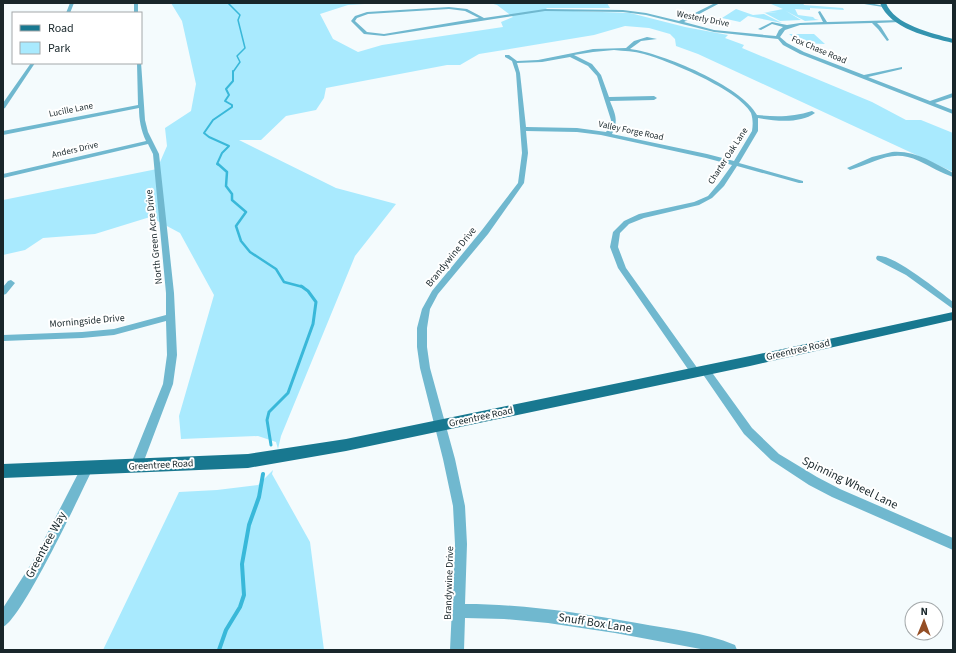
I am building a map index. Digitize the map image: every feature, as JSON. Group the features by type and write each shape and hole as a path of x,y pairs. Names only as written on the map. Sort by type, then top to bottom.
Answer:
{"main road":[{"name":"Greentree Road","path":"3,472 248,461 274,457 346,445 440,426 953,316"}],"street":[{"path":"679,23 718,3"},
{"path":"860,3 883,4 889,14 900,21 920,30 953,41"},
{"path":"615,5 618,10"},
{"name":"Westerly Drive","path":"483,19 466,10 453,8 367,14 356,17 353,21 366,33 384,35 545,10 618,10 639,12 679,23 731,33 779,38"},
{"path":"820,12 826,22"},
{"name":"Fox Chase Road","path":"900,21 826,22 788,26 779,32 779,38 795,50 953,112"},
{"path":"872,22 880,28 887,40"},
{"path":"760,29 772,23 788,26"},
{"path":"627,50 636,41 655,39"},
{"path":"507,56 512,58 515,62 542,61 595,50 627,50 645,53 662,58 726,90 746,103 755,116 783,119 812,113"},
{"path":"570,55 590,65 600,80 614,120 613,126 608,135"},
{"name":"Brandywine Drive","path":"457,650 461,544 459,506 449,459 424,362 421,338 424,318 430,301 438,288 518,188 523,176 523,129 518,77 515,62"},
{"path":"3,107 32,64"},
{"name":"North Green Acre Drive","path":"136,466 168,384 172,356 171,317 156,154 145,132 142,120 139,64"},
{"path":"863,77 900,68"},
{"path":"929,103 953,95"},
{"path":"607,99 654,98"},
{"name":"Lucille Lane","path":"3,133 142,106"},
{"name":"Charter Oak Lane","path":"700,371 622,268 615,253 614,238 622,225 635,218 706,199 712,196 719,188 755,131 757,123 755,116"},
{"name":"Valley Forge Road","path":"523,129 577,130 608,135 734,163 801,182"},
{"name":"Anders Drive","path":"3,176 150,142"},
{"path":"850,168 890,154 899,153 912,156 953,175"},
{"path":"880,258 909,273 953,306"},
{"path":"3,292 11,283"},
{"name":"Morningside Drive","path":"3,338 82,335 114,332 171,317"},
{"name":"Spinning Wheel Lane","path":"700,371 748,431 775,457 807,477 836,492 953,544"},
{"name":"Greentree Way","path":"3,620 14,606 87,468"},
{"name":"Snuff Box Lane","path":"459,611 489,610 598,622 670,636 730,650"}],"green space":[{"path":"171,3 381,3 348,5 320,14 333,39 358,52 382,45 503,27 501,22 513,17 497,5 490,3 607,3 610,8 547,8 545,10 630,13 685,27 728,35 725,38 744,45 742,48 872,102 906,120 921,120 953,133 953,172 698,54 676,46 675,39 670,34 649,28 625,26 594,35 479,54 460,65 447,65 326,88 324,98 316,110 286,116 261,140 239,140 336,188 396,204 355,256 281,436 278,449 276,442 258,436 181,439 179,416 214,295 180,233 150,217 95,234 43,238 25,250 3,255 3,200 157,169 167,146 165,128 191,111 196,84 182,21"},
{"path":"803,3 804,5 843,8 844,10 810,8 810,10 795,9 798,15 813,17 819,20 805,21 786,11 801,20 780,21 765,13 777,12 763,13 783,9 771,4"},
{"path":"736,9 753,15 764,14 782,23 748,16 740,22 722,18"},
{"path":"789,34 814,34 825,44 800,43"},
{"path":"273,470 272,474 310,542 324,650 103,650 179,492 217,490 258,485"}],"waterway":[{"path":"228,3 240,15 238,20 245,48 237,56 240,62 233,72"},
{"path":"219,165 217,164 222,153 229,146 209,137 204,133 213,120 232,107 232,105 225,101 229,95 226,89 233,81 233,72"},
{"path":"218,164 227,172 226,186 232,194 232,200 246,212 236,226 241,241 250,252 276,269 284,282 302,287"},
{"path":"271,445 267,420 269,412 288,393 313,324 316,302 308,291 302,287"},
{"path":"219,650 226,630 240,607 244,595 242,564 249,525 259,497 263,474"}]}
